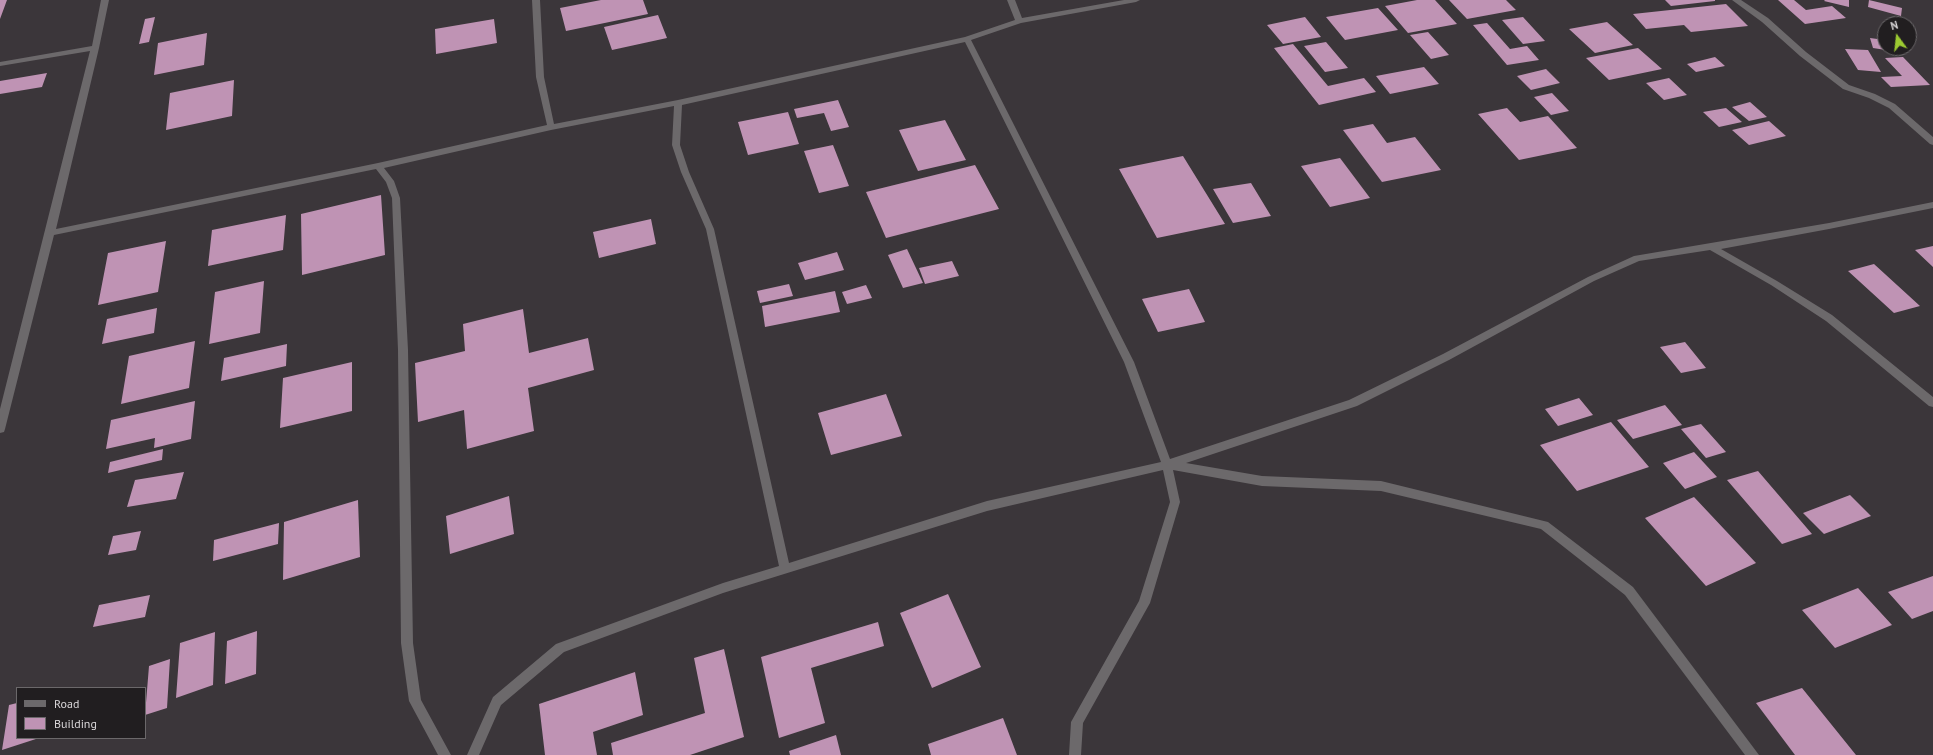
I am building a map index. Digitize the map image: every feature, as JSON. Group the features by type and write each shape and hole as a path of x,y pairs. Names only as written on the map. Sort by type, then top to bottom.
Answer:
{"street":[{"path":"0,429 50,233 95,48 105,0"},
{"path":"536,0 540,77 551,127"},
{"path":"1012,0 1019,21"},
{"path":"50,233 378,166 551,127 678,103 967,38 1019,21 1136,0"},
{"path":"1736,0 1766,20 1803,54 1846,87 1872,96 1892,106 1933,142"},
{"path":"967,38 1129,362 1167,465 1175,502 1144,603 1077,722 1075,755"},
{"path":"0,64 95,48"},
{"path":"678,103 676,145 685,172 710,229 757,448 785,569"},
{"path":"378,166 390,181 396,198 403,350 407,643 415,702 444,755"},
{"path":"473,755 497,701 560,648 724,588 987,506 1167,465 1252,438 1353,403 1446,357 1591,280 1637,258 1711,247 1829,226 1933,205"},
{"path":"1711,247 1774,283 1829,318 1933,403"},
{"path":"1167,465 1262,481 1380,486 1492,512 1544,526 1629,590 1752,755"}],"building":[{"path":"0,0 7,0 0,19"},
{"path":"601,0 643,0 648,14 566,31 560,8"},
{"path":"1417,0 1435,0 1457,24 1408,33 1385,6"},
{"path":"1449,0 1506,0 1516,10 1467,19"},
{"path":"1665,0 1715,0 1715,1 1671,6"},
{"path":"1778,0 1794,0 1806,10 1832,6 1846,18 1805,24"},
{"path":"1849,0 1849,7 1824,1"},
{"path":"1869,0 1902,8 1901,16 1868,7"},
{"path":"1726,4 1748,26 1691,32 1684,25 1646,29 1633,14"},
{"path":"1378,8 1398,30 1345,40 1326,17"},
{"path":"658,15 667,38 612,50 604,27"},
{"path":"155,17 149,42 139,44 145,19"},
{"path":"1305,17 1321,37 1283,44 1267,25"},
{"path":"1523,17 1545,41 1523,44 1502,20"},
{"path":"494,19 497,43 436,54 435,29"},
{"path":"1607,22 1633,45 1595,53 1569,29"},
{"path":"1487,23 1510,49 1527,46 1539,60 1507,65 1473,25"},
{"path":"1428,32 1449,55 1431,59 1410,35"},
{"path":"207,33 204,65 154,75 158,43"},
{"path":"1870,38 1877,39 1877,49 1873,48"},
{"path":"1326,42 1348,68 1325,72 1304,46"},
{"path":"1293,44 1328,86 1364,78 1376,92 1319,105 1274,48"},
{"path":"1638,48 1662,69 1609,80 1586,58"},
{"path":"1845,49 1868,50 1881,72 1858,70"},
{"path":"1715,57 1725,66 1696,72 1687,64"},
{"path":"1903,57 1930,85 1891,87 1881,77 1902,76 1885,58"},
{"path":"1424,67 1439,84 1390,94 1376,76"},
{"path":"1546,69 1560,83 1531,90 1517,76"},
{"path":"47,73 42,87 0,94 0,81"},
{"path":"1669,78 1687,95 1664,100 1646,83"},
{"path":"234,80 232,116 166,130 170,93"},
{"path":"1552,93 1569,111 1551,115 1534,97"},
{"path":"838,100 849,127 831,131 824,113 797,118 794,109"},
{"path":"1750,102 1767,117 1749,121 1732,107"},
{"path":"1507,108 1520,122 1548,116 1577,148 1519,160 1478,114"},
{"path":"1726,108 1742,122 1719,127 1703,112"},
{"path":"788,112 799,144 748,155 738,122"},
{"path":"945,120 966,160 918,171 899,130"},
{"path":"1769,121 1786,136 1749,145 1732,130"},
{"path":"1373,124 1387,143 1415,137 1441,170 1382,182 1343,130"},
{"path":"833,145 849,186 819,193 804,151"},
{"path":"1183,156 1225,224 1157,238 1119,169"},
{"path":"1340,158 1370,198 1330,207 1301,166"},
{"path":"975,165 999,209 886,238 866,192"},
{"path":"1251,183 1271,216 1233,223 1213,189"},
{"path":"381,195 385,255 302,275 301,214"},
{"path":"286,215 283,250 208,266 212,230"},
{"path":"651,219 656,244 599,258 593,232"},
{"path":"166,241 158,292 98,305 108,253"},
{"path":"1933,246 1933,267 1915,250"},
{"path":"907,249 923,283 903,288 888,255"},
{"path":"837,252 844,270 805,280 798,263"},
{"path":"952,261 959,276 925,284 919,268"},
{"path":"1874,264 1920,306 1894,313 1848,271"},
{"path":"264,281 260,333 209,344 215,292"},
{"path":"789,284 793,296 760,303 757,291"},
{"path":"866,285 872,298 847,304 842,292"},
{"path":"1189,289 1205,322 1158,332 1142,299"},
{"path":"835,291 840,312 765,327 762,306"},
{"path":"157,308 154,333 102,344 107,319"},
{"path":"523,309 529,353 588,338 594,370 528,388 534,431 467,449 464,410 418,422 415,363 465,351 463,324"},
{"path":"195,341 189,388 121,404 129,356"},
{"path":"1685,342 1706,368 1681,373 1660,347"},
{"path":"287,344 286,366 221,381 224,358"},
{"path":"352,362 352,411 280,428 283,378"},
{"path":"886,394 902,436 831,455 818,413"},
{"path":"1579,398 1593,415 1558,426 1545,409"},
{"path":"195,401 191,439 154,448 155,438 106,449 111,420"},
{"path":"1665,405 1682,425 1633,439 1617,420"},
{"path":"1611,422 1649,467 1577,491 1540,445"},
{"path":"1701,424 1726,452 1706,458 1681,429"},
{"path":"163,449 162,460 108,473 110,462"},
{"path":"1694,452 1717,477 1685,489 1663,463"},
{"path":"1758,471 1812,534 1782,544 1727,480"},
{"path":"184,472 176,499 127,507 135,480"},
{"path":"1850,495 1871,516 1824,534 1803,513"},
{"path":"509,496 514,534 450,554 446,516"},
{"path":"1694,497 1756,563 1706,586 1645,518"},
{"path":"358,500 360,557 283,580 284,522"},
{"path":"279,523 278,544 213,561 214,540"},
{"path":"141,531 136,550 108,555 113,536"},
{"path":"1933,576 1933,611 1912,619 1888,592"},
{"path":"1858,588 1892,625 1835,648 1802,610"},
{"path":"948,594 981,667 932,688 900,613"},
{"path":"150,595 145,617 93,627 99,605"},
{"path":"878,622 884,646 811,668 825,723 779,738 761,657"},
{"path":"257,631 256,674 225,684 227,641"},
{"path":"215,632 213,685 176,698 180,643"},
{"path":"724,649 744,737 690,755 613,755 611,743 705,713 694,658"},
{"path":"170,659 167,708 146,715 146,703 149,666"},
{"path":"635,672 643,715 593,732 597,755 545,755 539,704"},
{"path":"1802,688 1856,755 1795,755 1756,703"},
{"path":"16,703 16,739 36,739 2,750 9,705"},
{"path":"1003,718 1017,755 931,755 928,744"},
{"path":"836,735 841,755 790,755 789,751"}]}
